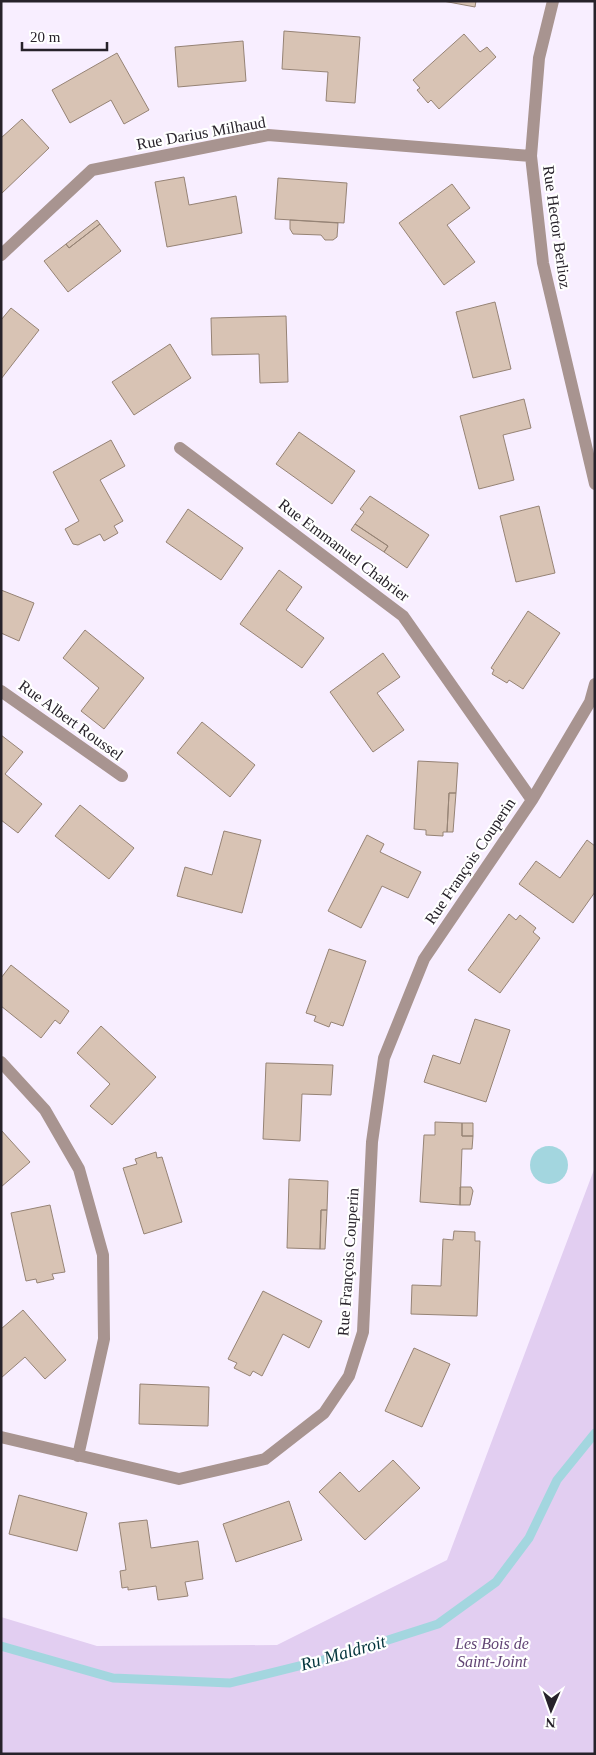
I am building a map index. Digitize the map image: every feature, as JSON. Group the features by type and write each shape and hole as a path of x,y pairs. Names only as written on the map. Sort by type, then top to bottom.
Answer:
{"street":[{"name":"Rue Hector Berlioz","path":"553,1 539,58 531,156 543,263 595,484"},
{"name":"Rue Darius Milhaud","path":"1,255 92,170 268,136 531,156"},
{"name":"Rue Emmanuel Chabrier","path":"180,448 403,616 532,800"},
{"path":"532,800 590,702 595,684"},
{"name":"Rue Albert Roussel","path":"1,691 122,776"},
{"name":"Rue François Couperin","path":"1,1437 179,1479 265,1459 324,1413 348,1376 363,1332 372,1142 384,1058 424,959 532,800"},
{"path":"1,1062 45,1110 80,1169 103,1255 104,1339 78,1456"}],"green space":[{"name":"Les Bois de Saint-Joint","path":"595,1167 595,1754 1,1754 1,1617 97,1646 277,1645 447,1560"}],"water":[{"path":"549,1146 563,1151 568,1165 563,1179 549,1184 535,1179 530,1165 535,1151"}],"building":[{"path":"443,1 476,1 475,7"},
{"path":"284,31 360,37 355,103 326,101 328,72 282,69"},
{"path":"464,34 480,52 487,47 496,57 439,109 431,100 428,103 417,90 420,88 413,80"},
{"path":"243,41 246,81 178,87 175,47"},
{"path":"117,53 149,110 124,124 111,100 70,123 52,90"},
{"path":"22,119 49,148 1,194 1,138"},
{"path":"184,177 189,205 236,196 242,233 167,247 155,182"},
{"path":"278,178 347,183 344,223 275,219"},
{"path":"452,184 470,208 447,225 475,262 444,285 399,223"},
{"path":"97,220 100,224 69,248 66,244"},
{"path":"290,220 338,223 337,237 333,240 325,240 321,235 293,234 290,229"},
{"path":"100,224 121,251 68,292 44,261 66,244 69,248"},
{"path":"495,302 511,369 473,378 456,312"},
{"path":"11,308 39,330 1,379 1,320"},
{"path":"286,316 288,382 260,383 259,354 212,355 211,318"},
{"path":"170,344 191,378 134,415 112,382"},
{"path":"524,399 531,428 503,435 514,480 479,489 460,416"},
{"path":"299,432 355,471 332,504 276,464"},
{"path":"111,440 125,466 100,480 123,521 114,526 118,533 104,541 100,534 78,545 73,544 65,529 79,521 53,472"},
{"path":"370,496 429,535 407,568 384,552 388,546 355,524 364,512 360,509"},
{"path":"539,506 555,573 516,582 500,516"},
{"path":"188,509 243,548 221,580 166,542"},
{"path":"355,524 388,546 384,552 351,530"},
{"path":"279,570 302,587 286,610 324,638 302,668 240,624"},
{"path":"1,590 34,603 19,641 1,633"},
{"path":"528,611 560,633 523,689 509,680 507,683 492,674 494,670 491,668"},
{"path":"85,630 144,678 104,729 81,711 99,688 63,658"},
{"path":"383,653 400,677 377,693 404,730 373,752 330,692"},
{"path":"202,722 255,765 230,797 177,753"},
{"path":"1,735 23,752 5,774 42,804 18,833 1,820"},
{"path":"418,761 458,763 456,793 449,793 447,832 443,832 443,836 426,835 426,830 414,829"},
{"path":"449,793 456,793 453,832 447,832"},
{"path":"80,805 134,848 109,879 55,836"},
{"path":"224,831 261,840 242,913 177,896 185,867 212,875"},
{"path":"367,835 384,844 380,852 421,872 408,898 382,886 361,928 328,911"},
{"path":"587,840 595,846 595,892 573,923 519,884 536,861 560,878"},
{"path":"509,914 516,920 520,915 536,928 533,932 540,938 500,993 468,970"},
{"path":"329,949 366,961 343,1026 331,1022 329,1027 314,1021 316,1016 306,1013"},
{"path":"11,965 69,1011 60,1024 55,1020 41,1038 1,1006 1,978"},
{"path":"475,1019 510,1030 486,1102 424,1082 433,1055 460,1064"},
{"path":"101,1026 156,1077 112,1125 90,1106 110,1084 77,1053"},
{"path":"266,1063 333,1065 331,1095 302,1094 300,1141 263,1139"},
{"path":"435,1122 462,1123 462,1136 473,1136 472,1149 462,1149 460,1205 420,1202 424,1135 435,1135"},
{"path":"462,1123 473,1123 473,1136 462,1136"},
{"path":"1,1130 30,1162 1,1187"},
{"path":"156,1152 157,1158 162,1157 182,1222 144,1234 123,1168 137,1164 135,1159"},
{"path":"289,1179 328,1181 327,1210 321,1210 320,1249 287,1248"},
{"path":"460,1187 471,1187 473,1191 470,1205 460,1205"},
{"path":"50,1205 65,1272 52,1274 54,1279 37,1283 36,1279 26,1281 11,1213"},
{"path":"321,1210 327,1210 325,1249 320,1249"},
{"path":"454,1231 475,1232 475,1241 480,1241 477,1316 411,1314 412,1285 441,1286 443,1239 453,1240"},
{"path":"263,1291 322,1321 309,1348 283,1334 262,1376 253,1371 250,1376 234,1368 237,1363 228,1359"},
{"path":"23,1310 66,1360 45,1379 25,1357 1,1378 1,1329"},
{"path":"414,1348 450,1364 422,1427 385,1411"},
{"path":"140,1384 209,1387 208,1426 139,1424"},
{"path":"393,1460 420,1488 365,1540 319,1492 340,1472 359,1492"},
{"path":"19,1495 87,1513 77,1551 9,1534"},
{"path":"289,1501 302,1540 236,1562 223,1524"},
{"path":"147,1520 151,1548 198,1541 203,1579 185,1582 188,1596 158,1600 156,1586 128,1590 128,1587 122,1588 120,1571 126,1570 119,1523"}],"waterway":[{"name":"Ru Maldroit","path":"1,1646 113,1678 230,1683 335,1657 438,1624 496,1582 529,1538 557,1480 595,1433"}]}
